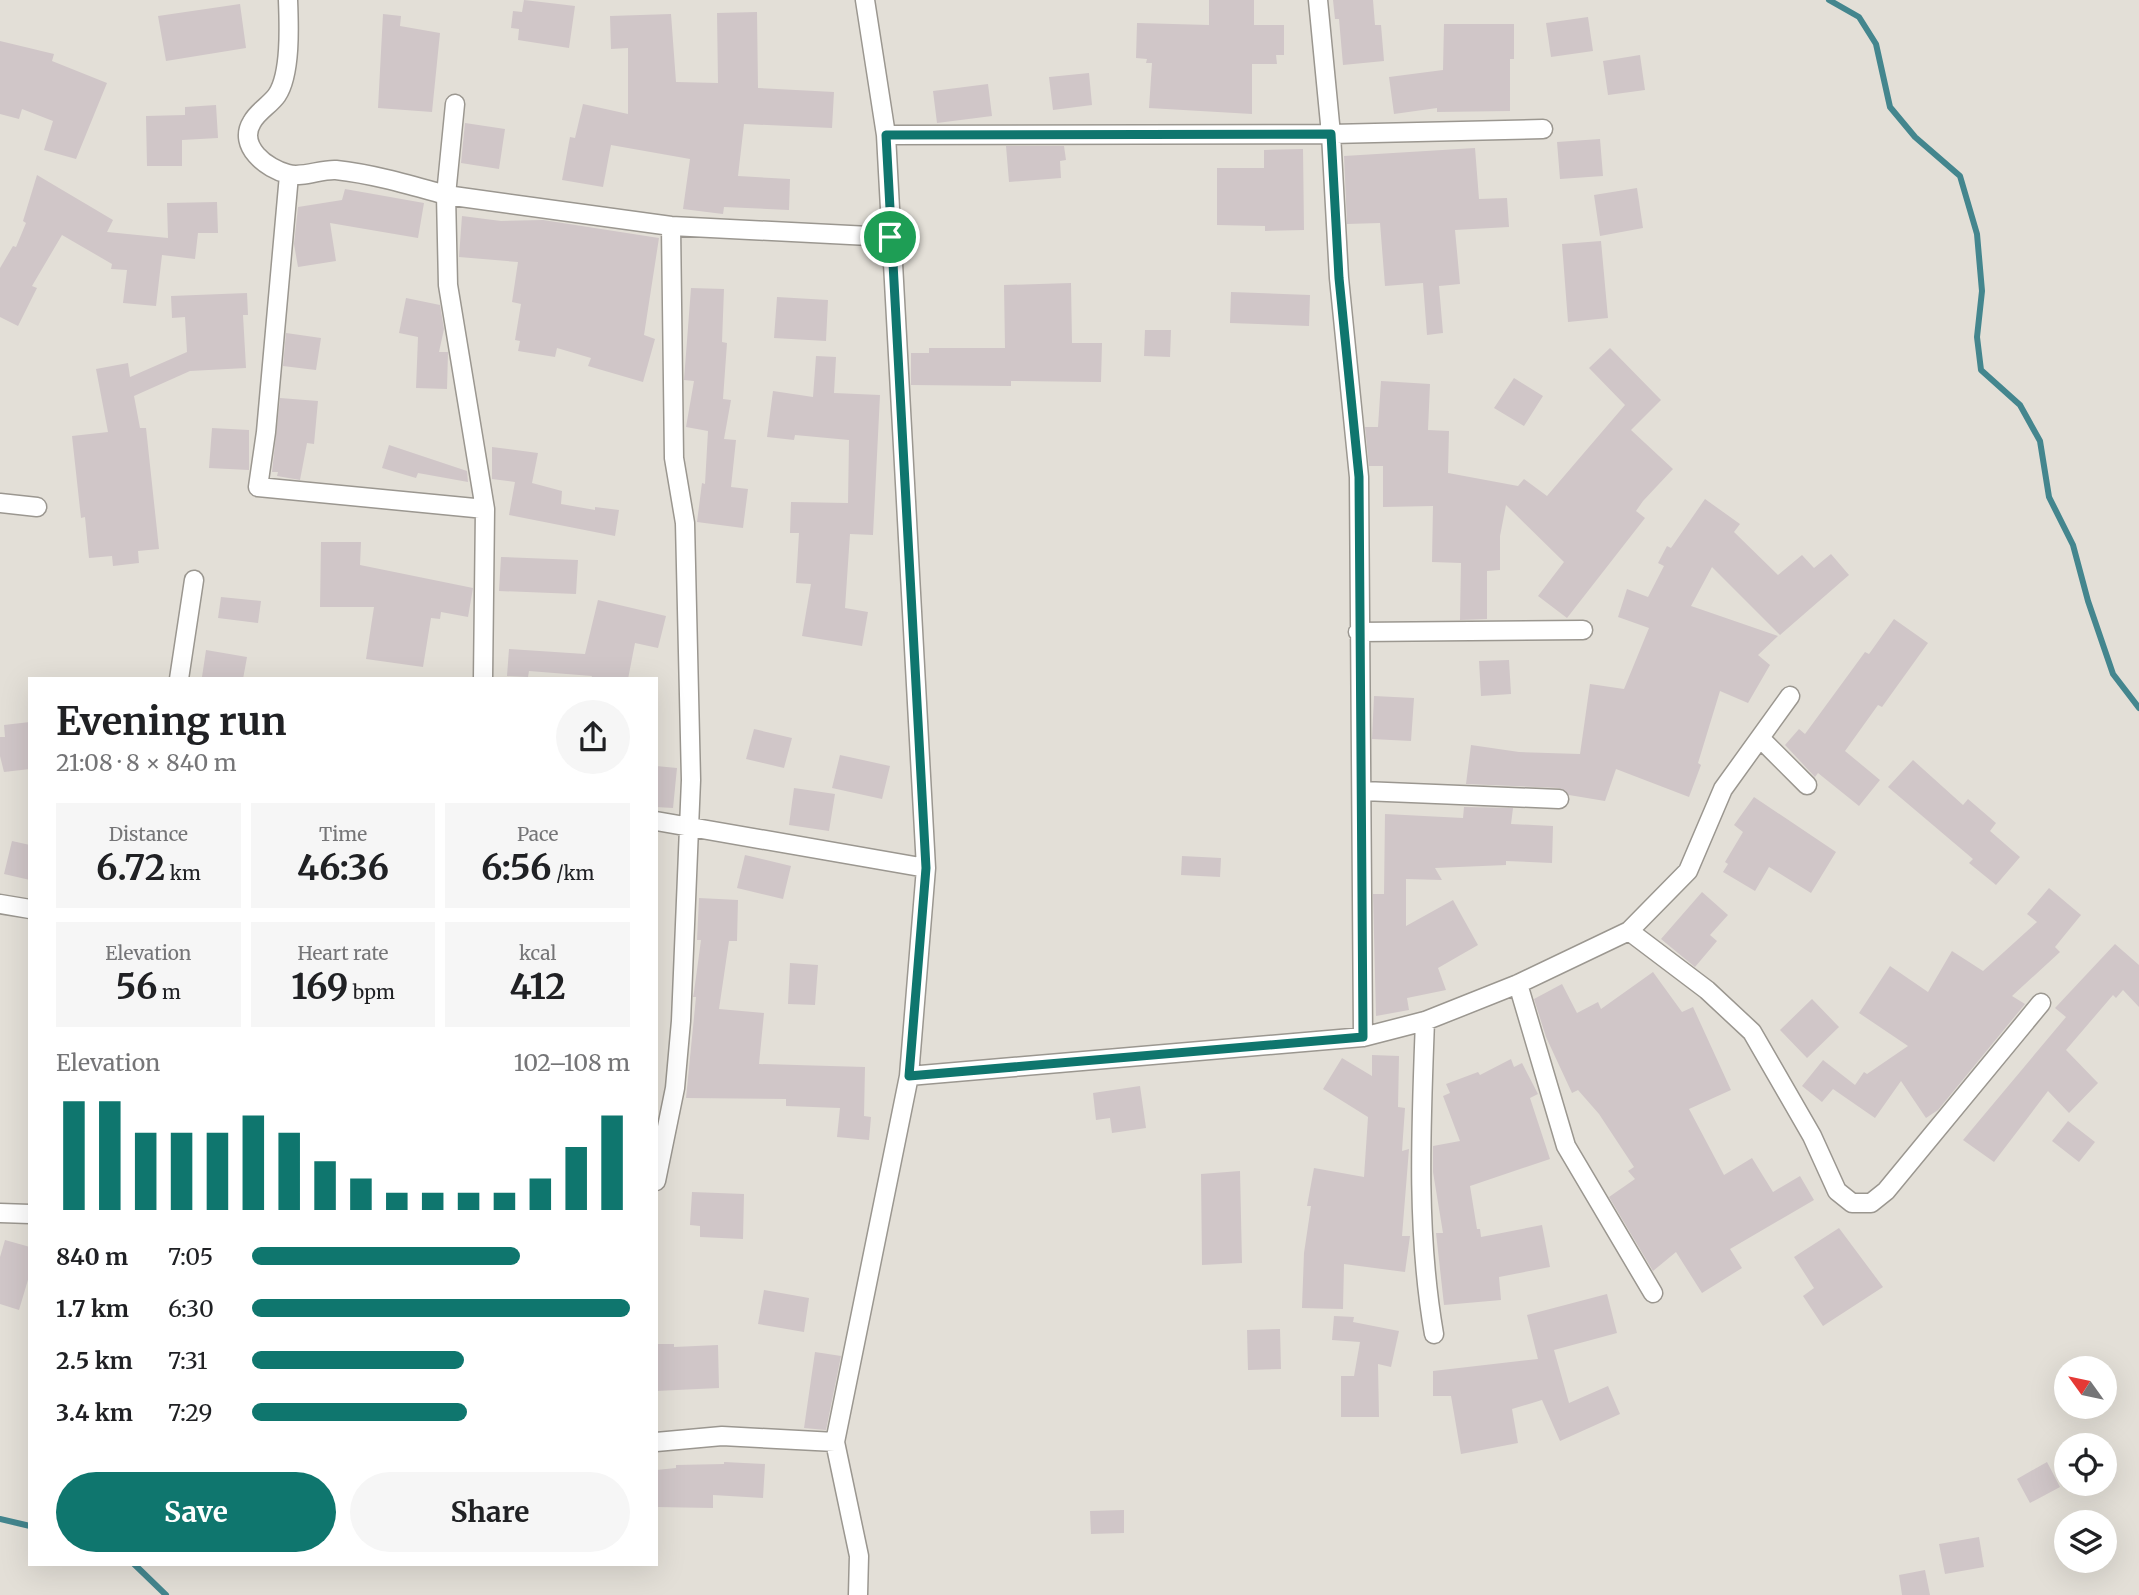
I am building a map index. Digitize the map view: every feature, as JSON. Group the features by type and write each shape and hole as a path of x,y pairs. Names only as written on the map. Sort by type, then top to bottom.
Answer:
{"street":[{"path":"288,0 289,27 284,80 277,95 250,124 248,140 255,156 289,175 334,170 393,180 446,195 671,226 890,237"},
{"path":"858,1595 859,1556 835,1442 909,1076 926,868 886,135 865,0"},
{"path":"1318,0 1331,134 1339,278 1359,477 1358,632 1363,792 1363,1037"},
{"path":"455,104 446,195 448,285 485,509 483,677"},
{"path":"886,135 1331,134 1543,129"},
{"path":"289,175 258,487 485,509"},
{"path":"658,1171 675,1088 681,1021 687,825 691,780 685,523 674,458 671,226"},
{"path":"0,503 37,507"},
{"path":"179,677 194,580"},
{"path":"1358,632 1583,631"},
{"path":"909,1076 1363,1037 1424,1021 1518,984 1629,931 1688,871 1723,789 1790,696"},
{"path":"1760,738 1807,785"},
{"path":"1363,792 1559,799"},
{"path":"658,821 926,868"},
{"path":"0,904 28,909"},
{"path":"1629,931 1707,990 1752,1031 1812,1136 1837,1191 1852,1203 1871,1203 1886,1191 2041,1003"},
{"path":"1518,984 1566,1146 1653,1293"},
{"path":"1424,1021 1421,1137 1423,1226 1427,1295 1434,1334"},
{"path":"0,1213 28,1214"},
{"path":"658,1442 722,1436 835,1442"}],"building":[{"path":"524,0 575,6 569,48 518,40 519,29 511,28 513,11 522,12"},
{"path":"1209,0 1254,0 1254,25 1284,25 1284,55 1276,55 1277,64 1252,64 1252,114 1149,108 1152,63 1146,63 1147,59 1136,58 1137,23 1209,25"},
{"path":"1333,0 1373,0 1375,25 1381,25 1384,61 1343,65 1339,19 1335,19"},
{"path":"240,4 246,48 166,61 158,16"},
{"path":"757,12 758,88 834,92 832,128 744,124 738,176 790,179 789,210 724,207 723,214 683,209 690,159 611,145 603,187 562,180 570,137 575,138 583,104 628,114 628,48 611,49 610,16 671,14 676,82 718,83 717,13"},
{"path":"383,14 401,16 400,26 440,33 432,112 378,108"},
{"path":"1588,17 1593,51 1551,57 1546,23"},
{"path":"1444,24 1514,24 1514,59 1510,59 1510,111 1437,112 1437,108 1394,114 1389,77 1443,70"},
{"path":"0,41 54,54 52,61 107,83 76,159 44,150 53,121 22,109 19,119 0,114"},
{"path":"1640,55 1645,90 1608,95 1603,61"},
{"path":"1089,73 1092,105 1053,110 1049,77"},
{"path":"988,84 992,116 937,123 933,91"},
{"path":"216,105 218,138 182,140 182,166 147,166 146,116 185,115 185,107"},
{"path":"465,123 505,129 499,169 461,163"},
{"path":"1600,139 1603,176 1560,179 1557,142"},
{"path":"1006,146 1064,146 1066,160 1060,161 1061,178 1009,182"},
{"path":"1475,148 1479,199 1507,198 1509,227 1455,230 1460,284 1439,286 1443,333 1427,335 1423,283 1385,286 1380,223 1347,224 1344,156"},
{"path":"1303,149 1304,230 1265,231 1265,226 1217,225 1217,168 1264,168 1264,150"},
{"path":"37,175 113,220 107,232 168,238 167,203 217,202 218,233 198,233 195,259 162,255 156,306 123,303 127,270 111,269 112,264 62,235 32,286 37,288 18,326 0,317 0,268 13,246 16,247 26,223 23,221"},
{"path":"1637,188 1643,228 1600,236 1594,195"},
{"path":"345,189 424,203 418,238 330,223 336,261 298,267 294,244 298,207 342,200"},
{"path":"462,216 501,221 543,220 659,238 644,335 655,339 643,382 588,366 591,358 557,348 555,357 518,351 520,341 515,340 521,304 512,302 518,262 459,257"},
{"path":"1601,241 1608,318 1568,322 1562,244"},
{"path":"1071,283 1072,343 1102,343 1101,382 1011,381 1011,386 911,385 911,353 929,353 929,348 1005,348 1004,285"},
{"path":"691,288 724,289 722,342 727,343 723,399 731,400 724,439 736,440 731,487 748,489 743,528 697,522 702,483 705,484 708,431 686,427 694,381 684,380"},
{"path":"1231,292 1310,295 1309,326 1230,323"},
{"path":"247,293 248,315 243,315 246,368 190,371 134,396 140,428 146,428 159,549 138,551 139,563 113,566 112,556 89,558 85,517 81,518 72,436 108,432 96,369 128,363 130,377 187,352 185,317 172,318 171,296"},
{"path":"777,297 828,300 826,341 774,338"},
{"path":"406,298 440,305 444,329 439,352 448,352 447,389 416,388 418,337 399,333"},
{"path":"1145,330 1171,330 1170,357 1144,356"},
{"path":"286,333 321,338 316,370 283,366"},
{"path":"1610,348 1661,400 1631,430 1673,469 1643,501 1636,511 1645,518 1567,618 1538,596 1564,562 1506,505 1500,536 1500,570 1487,571 1487,619 1460,620 1461,563 1432,562 1433,506 1383,507 1383,466 1369,466 1365,427 1378,427 1381,381 1430,384 1428,430 1449,431 1448,473 1518,486 1524,479 1547,496 1625,405 1589,368"},
{"path":"816,356 836,357 834,393 880,395 873,535 850,534 845,608 868,612 862,646 802,636 811,584 796,583 799,533 790,533 791,502 848,503 849,440 795,435 794,440 767,437 773,391 813,397"},
{"path":"1514,378 1543,396 1524,426 1494,408"},
{"path":"280,398 318,401 314,444 307,443 300,480 277,476 278,472 272,472"},
{"path":"212,428 249,430 249,470 209,468"},
{"path":"389,445 467,471 468,482 418,473 416,478 382,468"},
{"path":"492,447 538,453 532,483 562,491 561,504 595,510 595,507 619,510 615,536 509,515 515,482 492,479"},
{"path":"1705,499 1740,524 1734,532 1778,575 1802,555 1814,568 1831,554 1849,575 1780,635 1712,567 1691,606 1778,636 1758,655 1770,665 1748,703 1720,691 1698,763 1701,765 1689,797 1616,769 1605,801 1569,795 1559,788 1466,784 1471,745 1519,752 1580,754 1590,684 1624,689 1649,628 1618,617 1627,589 1648,597 1664,566 1658,563 1667,546 1671,548"},
{"path":"321,542 361,542 360,565 473,588 468,617 441,612 440,619 431,618 423,667 366,659 374,607 320,607"},
{"path":"501,557 578,560 576,594 499,591"},
{"path":"221,597 261,601 258,623 218,618"},
{"path":"598,600 666,616 658,648 635,643 628,677 592,677 529,671 528,677 507,676 509,649 585,654"},
{"path":"1894,619 1928,643 1882,707 1878,705 1845,751 1880,780 1859,806 1818,773 1815,777 1785,745 1799,729 1805,734 1865,652 1869,654"},
{"path":"206,650 247,657 243,677 202,677"},
{"path":"1509,660 1511,694 1481,696 1479,661"},
{"path":"1374,696 1414,698 1411,741 1372,739"},
{"path":"28,722 28,769 4,772 0,756 0,737 5,737 4,725"},
{"path":"754,729 792,738 784,768 746,759"},
{"path":"840,755 890,766 882,799 832,788"},
{"path":"1913,760 1963,805 1968,799 1996,823 1990,831 2020,857 1996,885 1969,863 1973,859 1888,787"},
{"path":"658,766 677,768 673,808 658,807"},
{"path":"794,788 835,794 829,831 789,825"},
{"path":"1754,797 1836,852 1811,893 1769,867 1755,891 1723,872 1728,864 1725,862 1743,832 1734,825"},
{"path":"1464,807 1513,808 1511,824 1553,826 1552,863 1506,861 1506,865 1435,868 1442,880 1406,879 1406,926 1453,900 1478,945 1438,968 1446,990 1407,998 1409,1010 1376,1016 1373,894 1384,894 1385,814 1463,818"},
{"path":"12,841 28,845 28,880 4,874"},
{"path":"745,855 791,866 783,899 737,888"},
{"path":"1182,856 1221,858 1220,877 1181,875"},
{"path":"2049,888 2081,915 2055,947 2060,952 2012,996 2025,1004 1938,1110 1926,1118 1901,1081 1875,1118 1833,1089 1822,1102 1802,1086 1823,1060 1855,1085 1864,1072 1867,1074 1908,1046 1859,1013 1890,966 1928,992 1952,951 1983,971 2037,922 2027,914"},
{"path":"1702,892 1728,915 1710,935 1717,941 1695,967 1661,939"},
{"path":"699,898 738,900 737,941 729,941 719,1009 764,1013 759,1064 865,1067 864,1116 871,1117 869,1140 837,1137 840,1108 786,1106 786,1099 686,1098 696,997 693,997 701,940 697,940"},
{"path":"2115,944 2139,965 2139,1007 2123,990 2116,998 2113,995 2066,1050 2098,1083 2069,1113 2048,1091 1994,1162 1963,1140 2066,1017 2055,1008"},
{"path":"790,963 818,965 815,1005 788,1004"},
{"path":"1653,972 1682,1012 1693,1007 1731,1090 1689,1109 1724,1175 1752,1158 1773,1192 1800,1176 1814,1200 1730,1249 1742,1268 1702,1293 1676,1252 1653,1271 1609,1197 1635,1179 1628,1171 1634,1167 1599,1114 1578,1090 1572,1093 1546,1037 1534,999 1562,984 1577,1013 1598,1002 1601,1009"},
{"path":"1812,999 1839,1027 1807,1058 1780,1030"},
{"path":"1372,1055 1399,1056 1398,1107 1405,1108 1402,1151 1409,1149 1402,1236 1410,1236 1405,1272 1344,1264 1343,1309 1302,1308 1304,1253 1311,1206 1307,1206 1314,1168 1364,1177 1368,1117 1323,1089 1342,1058 1372,1076"},
{"path":"1511,1059 1514,1067 1522,1063 1538,1094 1530,1098 1550,1159 1470,1186 1477,1229 1480,1229 1481,1237 1542,1225 1550,1267 1499,1277 1501,1300 1444,1305 1436,1233 1443,1233 1433,1172 1433,1146 1460,1141 1443,1096 1450,1093 1446,1084 1478,1072 1480,1075"},
{"path":"1140,1086 1146,1128 1112,1133 1110,1118 1096,1120 1093,1093"},
{"path":"2068,1121 2095,1142 2079,1162 2052,1141"},
{"path":"1240,1171 1242,1263 1202,1265 1201,1174"},
{"path":"692,1192 744,1194 743,1239 700,1237 700,1226 690,1225"},
{"path":"1839,1228 1883,1287 1823,1326 1803,1296 1814,1288 1794,1257"},
{"path":"5,1240 28,1246 28,1280 19,1310 0,1304 0,1257"},
{"path":"764,1290 809,1298 804,1332 758,1324"},
{"path":"1607,1294 1617,1333 1554,1350 1569,1403 1608,1386 1620,1414 1560,1441 1542,1400 1512,1409 1518,1443 1461,1454 1451,1396 1433,1396 1433,1371 1538,1359 1527,1315"},
{"path":"1334,1316 1354,1317 1353,1322 1399,1331 1391,1367 1378,1364 1379,1417 1341,1417 1341,1376 1354,1376 1360,1342 1332,1340"},
{"path":"1280,1329 1281,1369 1248,1370 1247,1330"},
{"path":"658,1344 674,1344 674,1347 718,1345 719,1388 658,1391"},
{"path":"815,1352 841,1356 826,1430 804,1428"},
{"path":"2047,1462 2054,1475 2054,1490 2030,1503 2017,1479"},
{"path":"765,1464 763,1498 713,1495 713,1508 658,1507 658,1470 676,1468 676,1465"},
{"path":"1124,1510 1124,1533 1091,1534 1090,1511"},
{"path":"1979,1537 1984,1567 1945,1574 1939,1544"},
{"path":"1925,1570 1930,1595 1902,1595 1899,1575"}],"waterway":[{"path":"1829,0 1859,17 1876,44 1890,107 1915,137 1960,176 1977,234 1982,291 1977,337 1981,370 2020,405 2040,441 2049,497 2073,545 2088,601 2113,674 2139,708"},
{"path":"0,1519 28,1526"},
{"path":"136,1566 166,1595"}],"route":[{"path":"1331,134 1339,278 1359,477 1358,632 1363,792 1363,1037 909,1076 926,868 890,237 886,135 1331,134"}]}
